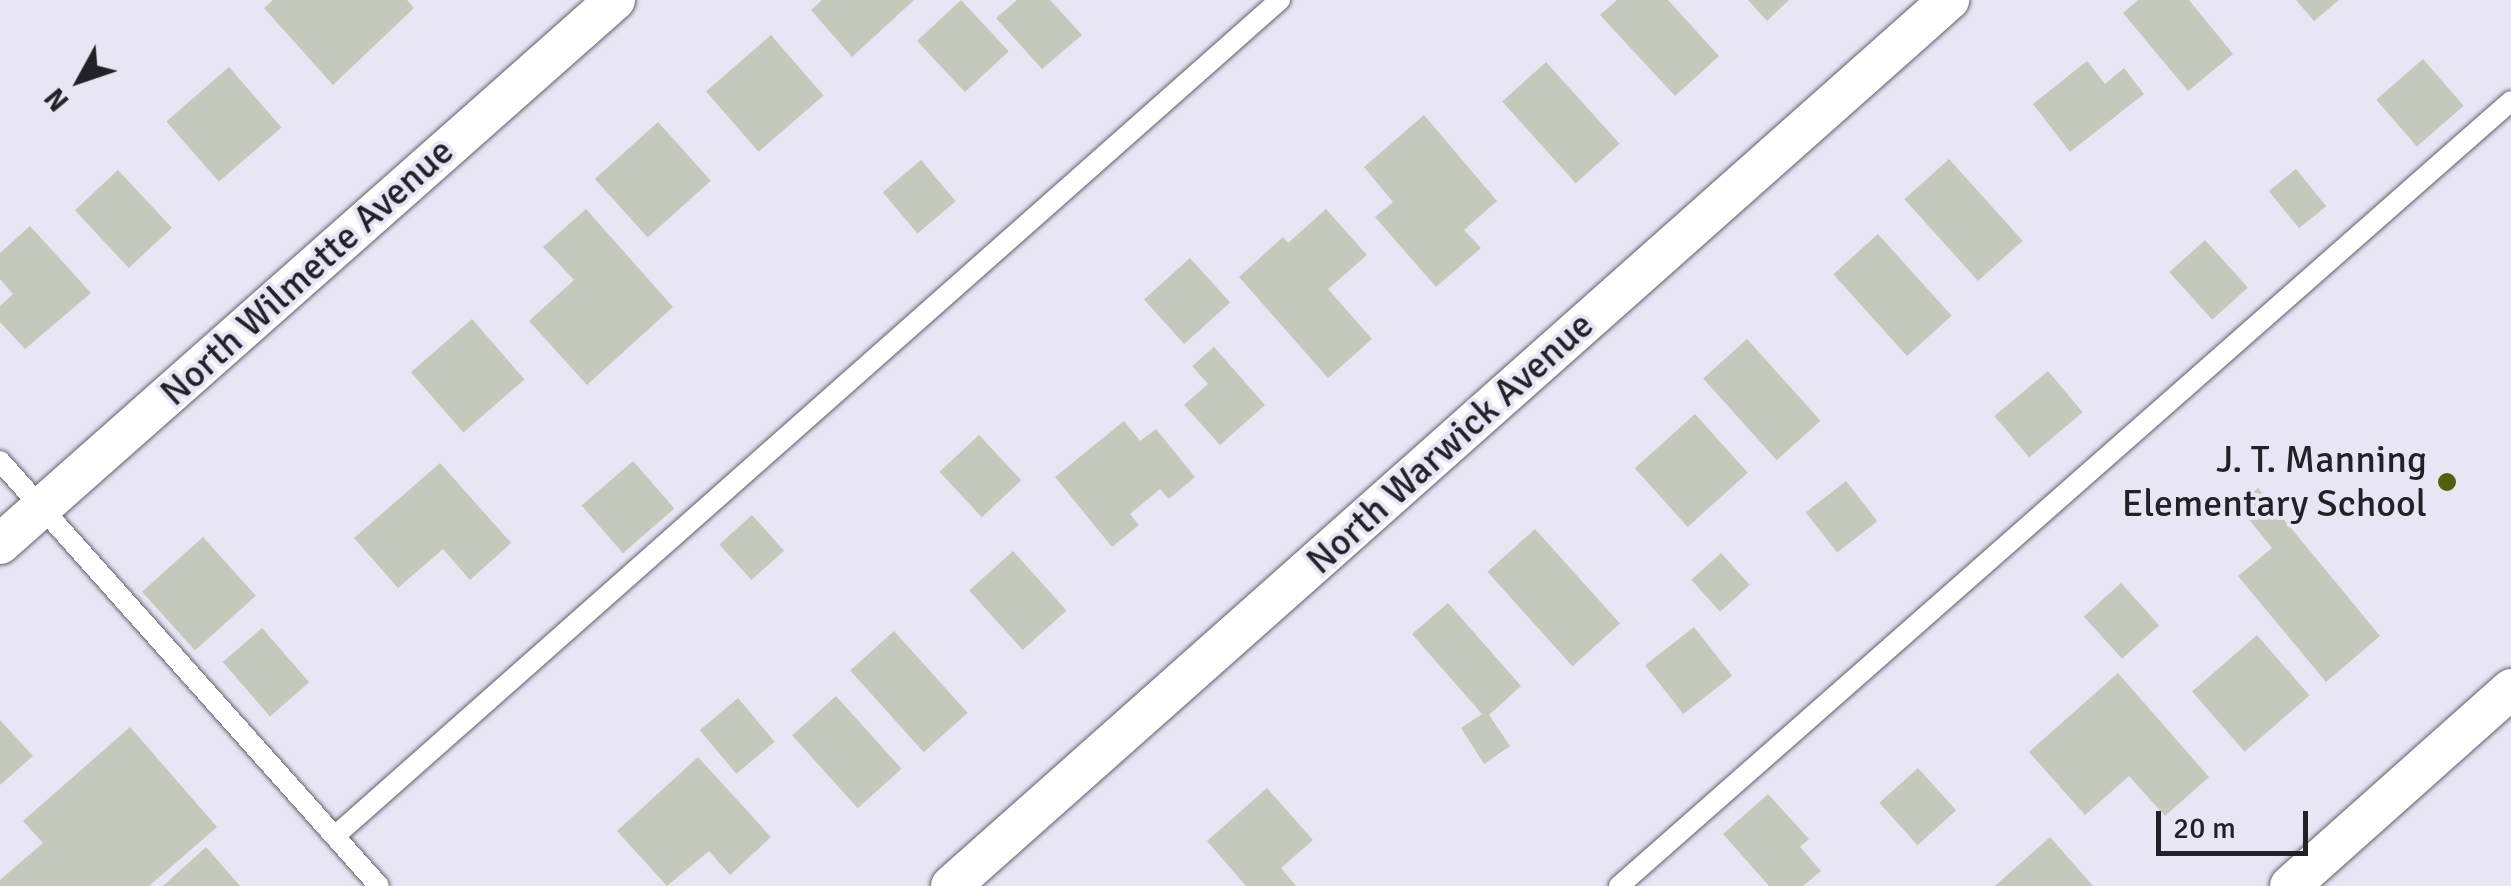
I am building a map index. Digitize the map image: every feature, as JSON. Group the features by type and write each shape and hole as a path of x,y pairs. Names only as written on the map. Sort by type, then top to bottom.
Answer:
{"street":[{"name":"North Wilmette Avenue","path":"0,544 615,0"},
{"name":"North Warwick Avenue","path":"951,886 1949,0"},
{"path":"2290,886 2511,688"}],"lane":[{"path":"335,836 1280,0"},
{"path":"1618,886 2511,102"},
{"path":"0,461 379,886"}],"building":[{"path":"273,0 407,0 414,8 333,85 264,8"},
{"path":"822,0 914,0 852,57 811,10"},
{"path":"961,0 1009,51 965,92 917,41"},
{"path":"1017,0 1050,0 1082,35 1042,69 996,18"},
{"path":"1617,0 1668,0 1719,56 1675,96 1600,15"},
{"path":"1748,0 1789,0 1767,21"},
{"path":"2138,0 2189,0 2233,54 2188,91 2123,13"},
{"path":"2296,0 2339,0 2314,21"},
{"path":"771,35 823,95 759,152 706,91"},
{"path":"2423,59 2464,106 2417,146 2376,100"},
{"path":"2087,61 2105,84 2124,68 2144,94 2070,152 2033,104"},
{"path":"1546,62 1620,144 1576,183 1502,101"},
{"path":"229,67 281,127 219,182 166,121"},
{"path":"1424,115 1497,201 1464,230 1481,248 1436,287 1375,217 1393,202 1364,167"},
{"path":"658,122 711,181 648,238 595,179"},
{"path":"1949,159 2023,241 1978,281 1904,199"},
{"path":"921,160 956,201 917,234 883,192"},
{"path":"2296,169 2326,206 2299,228 2269,191"},
{"path":"118,170 172,228 129,268 75,210"},
{"path":"586,209 673,307 587,385 529,321 574,280 543,247"},
{"path":"1326,209 1367,255 1328,289 1372,339 1328,378 1239,277 1283,237 1288,243"},
{"path":"30,226 91,293 25,349 0,322 0,306 13,294 0,279 0,253"},
{"path":"1878,234 1952,316 1907,356 1833,274"},
{"path":"2205,240 2248,288 2212,320 2169,272"},
{"path":"1190,258 1230,303 1184,344 1144,299"},
{"path":"472,319 524,379 463,433 411,372"},
{"path":"1747,339 1821,421 1777,460 1703,378"},
{"path":"1214,347 1265,405 1220,445 1184,405 1208,384 1192,366"},
{"path":"2048,371 2083,412 2029,457 1994,416"},
{"path":"1695,414 1748,473 1688,527 1635,468"},
{"path":"1124,421 1140,441 1156,429 1195,477 1169,499 1160,489 1130,514 1139,525 1112,547 1055,477"},
{"path":"979,435 1021,480 982,517 940,472"},
{"path":"633,461 674,509 623,553 582,506"},
{"path":"440,463 511,543 470,580 443,549 398,588 354,538"},
{"path":"1846,481 1877,521 1837,553 1806,512"},
{"path":"2258,488 2380,636 2326,682 2238,576 2272,548 2238,506"},
{"path":"752,515 784,551 751,580 719,544"},
{"path":"1535,529 1620,623 1572,666 1487,572"},
{"path":"203,537 256,596 195,651 142,592"},
{"path":"1013,551 1067,610 1023,650 969,590"},
{"path":"1721,553 1750,585 1720,612 1691,580"},
{"path":"2121,583 2159,625 2122,659 2084,616"},
{"path":"1448,603 1521,686 1489,715 1510,746 1484,764 1461,728 1482,714 1412,634"},
{"path":"1694,627 1732,676 1683,714 1645,665"},
{"path":"262,628 309,682 270,716 223,662"},
{"path":"894,631 968,713 924,752 850,670"},
{"path":"2257,635 2309,695 2245,752 2192,691"},
{"path":"2118,673 2209,777 2165,816 2129,776 2085,815 2029,752"},
{"path":"836,696 902,769 858,808 792,735"},
{"path":"738,698 775,742 736,774 700,730"},
{"path":"0,720 33,756 0,785"},
{"path":"130,727 217,827 149,886 0,886 0,880 43,843 23,821"},
{"path":"698,757 771,837 730,875 709,851 667,886 617,831"},
{"path":"1918,768 1956,810 1917,845 1879,803"},
{"path":"1267,788 1313,840 1281,868 1296,886 1246,886 1207,841"},
{"path":"1768,794 1809,839 1800,847 1821,871 1803,886 1769,886 1723,834"},
{"path":"2050,837 2093,886 1995,886"},
{"path":"206,847 240,886 163,886"}],"place":[{"name":"J. T. Manning Elementary School","path":"2447,482"}]}
